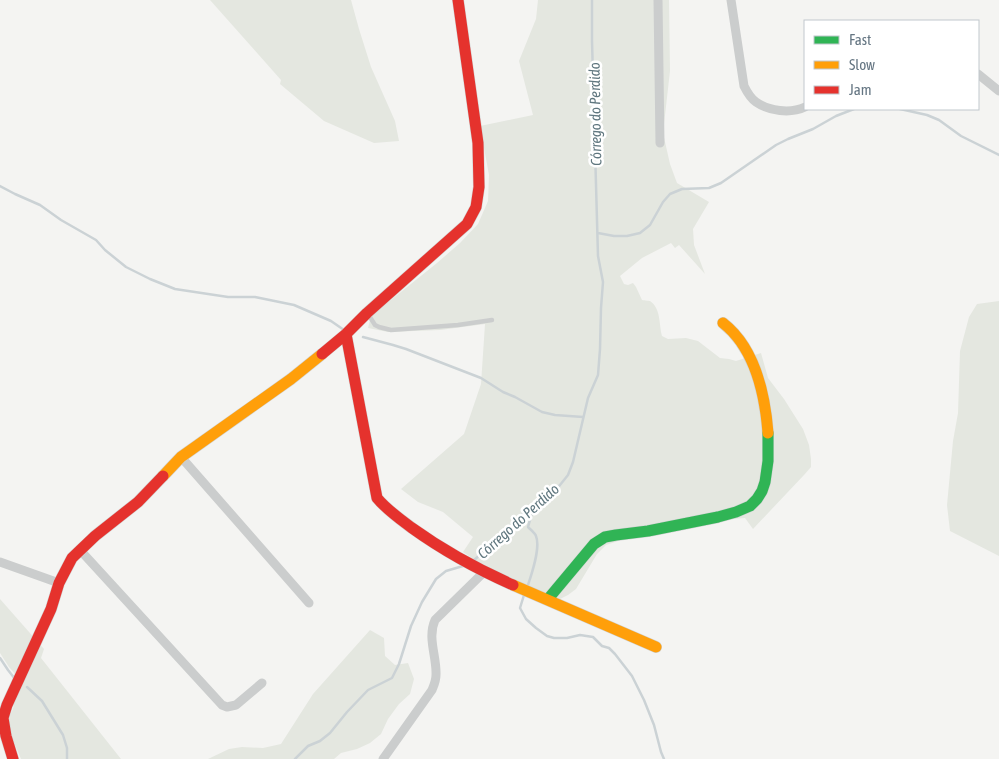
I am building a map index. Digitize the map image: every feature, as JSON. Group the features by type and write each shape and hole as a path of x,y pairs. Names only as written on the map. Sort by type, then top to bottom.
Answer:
{"street":[{"path":"13,759 2,721 7,705 51,610 59,583 72,558 95,536 138,502 180,457 291,379 346,334 367,312 467,224 476,207 479,187 478,144 458,0"},
{"path":"658,0 660,143"},
{"path":"731,0 744,86 748,95 756,102 771,109 786,111 800,110 804,108"},
{"path":"979,75 999,91"},
{"path":"548,599 600,539 608,536 709,519 742,510 758,499 767,471 769,452 767,415 762,393 748,353 736,334 723,323"},
{"path":"346,334 373,481 377,498 382,504 434,544 484,572 656,647"},
{"path":"180,457 309,603"},
{"path":"80,550 222,705 227,707 236,705 262,682"},
{"path":"0,562 59,583"},
{"path":"383,759 435,683 436,675 431,635 435,620 484,572"}],"lane":[{"path":"367,312 379,328 391,330 458,325 492,320"}],"shaded area":[{"path":"210,0 351,0 371,67 395,121 399,141 374,143 324,121 280,84 281,80"},
{"path":"538,0 669,0 670,71 663,133 670,164 677,183 709,202 693,229 694,245 705,274 679,245 675,248 671,243 642,258 620,276 624,284 633,283 642,300 650,301 654,304 658,312 662,336 668,339 686,338 698,341 720,358 736,361 761,353 768,378 803,429 809,445 811,459 811,467 753,529 745,518 733,519 624,539 606,545 597,554 576,589 556,601 488,569 463,552 473,537 443,512 418,502 401,489 464,434 481,384 485,324 440,330 388,332 368,328 371,316 437,263 478,224 488,201 489,175 480,126 533,115 519,61 536,19"},
{"path":"999,301 999,556 950,531 947,505 953,441 958,413 960,351 969,317 977,304"},
{"path":"0,599 44,649 41,658 121,759 21,759 10,733 4,726 23,683 0,653"},
{"path":"370,630 384,638 385,656 395,665 408,663 414,679 410,694 399,704 388,719 381,734 370,743 341,753 334,759 208,759 229,749 242,747 263,748 281,744 313,694"}],"waterway":[{"name":"Córrego do Perdido","path":"473,561 499,538 517,518 550,495 568,475 573,462 588,398 598,375 603,282 598,256 592,0"},
{"path":"598,233 614,236 640,233 650,225 663,202 670,194 682,189 709,188 721,183 776,145 851,110"},
{"path":"904,110 939,120 961,136 999,155"},
{"path":"0,186 40,205 61,220 96,240 126,267 150,279 175,289 228,297 255,297 294,305 331,321 344,330"},
{"path":"363,337 406,349 481,378 503,392 542,412 583,417"},
{"path":"527,588 537,548 535,535 528,527 534,506"},
{"name":"Córrego do Perdido","path":"295,759 308,746 320,741 330,733 368,690 392,678 399,664 411,626 422,602 436,579 446,571 463,566"},
{"path":"524,595 520,608 526,619 547,636 554,638 580,635 593,637 602,646 609,648 615,654 632,676 644,700 664,759"},
{"path":"0,658 15,679"},
{"path":"27,687 42,701 63,735 67,748 67,759"}],"traffic: fast":[{"path":"548,599 594,544 605,537 648,531 718,517 750,506 757,499 765,482 768,461 768,433"}],"traffic: slow":[{"path":"723,323 734,333 751,359 761,388 768,433"},
{"path":"163,476 181,457 291,379 322,354"},
{"path":"513,585 656,647"}],"traffic: jam":[{"path":"322,354 467,224 476,207 479,187 478,143 458,0"},
{"path":"346,334 377,498 398,518 436,544 474,566 513,585"},
{"path":"13,759 3,718 7,705 51,609 59,583 72,558 95,536 138,502 163,476"}]}
